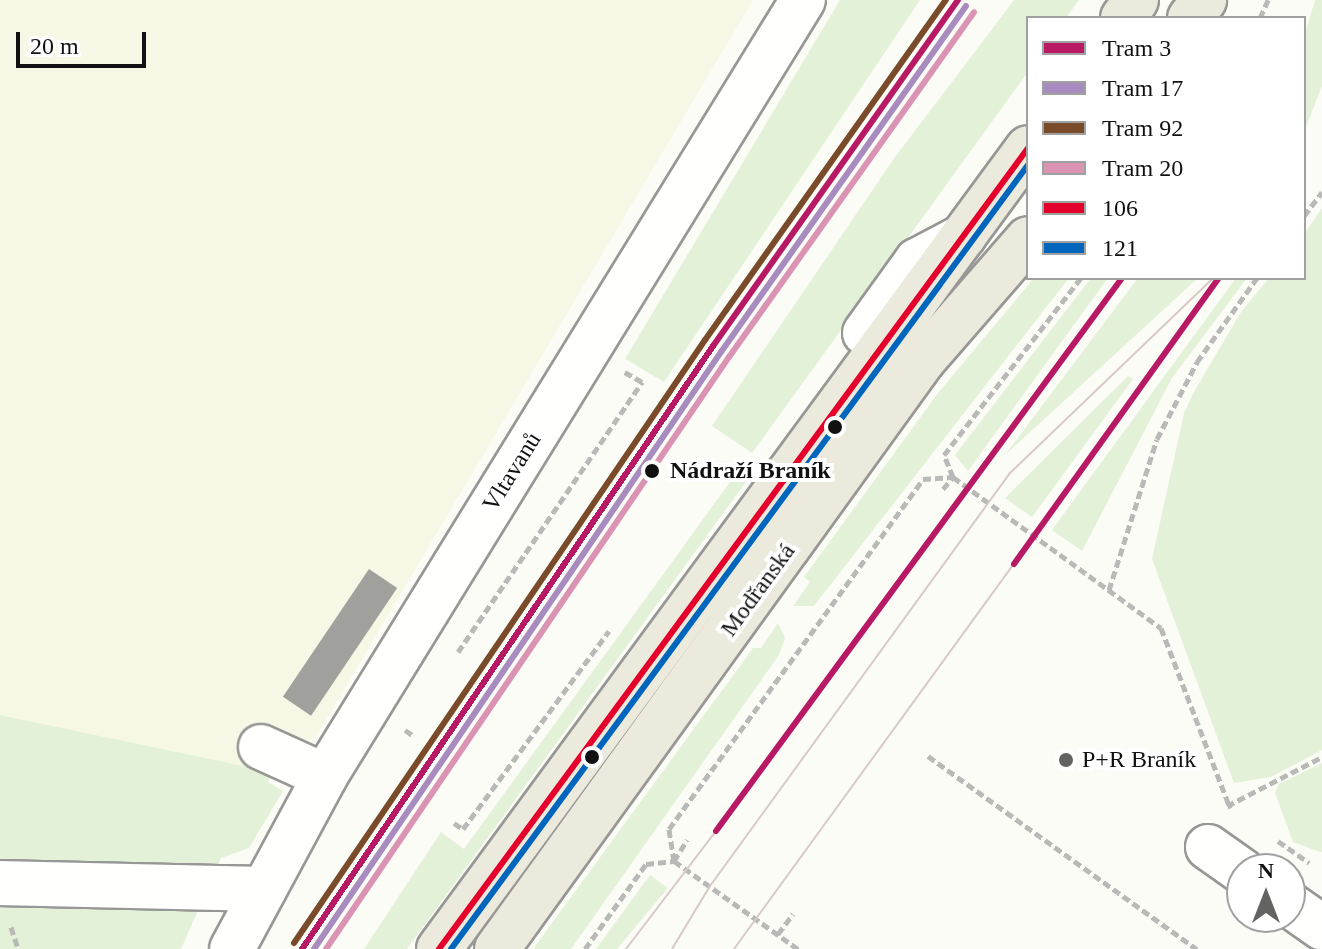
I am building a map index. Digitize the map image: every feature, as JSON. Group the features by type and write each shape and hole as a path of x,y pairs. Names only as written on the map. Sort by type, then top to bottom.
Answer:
{"main road":[{"path":"1192,16 1204,0"},
{"name":"Modřanská","path":"439,949 770,493 1026,151"},
{"name":"Modřanská","path":"497,949 923,360 1026,241"}],"street":[{"name":"Vltavanů","path":"232,949 325,776 803,0"},
{"path":"261,747 325,776"},
{"path":"0,883 264,889"}],"path":[{"path":"1306,213 1322,192"},
{"path":"1079,280 944,455 953,477 1161,628 1227,806 1239,814"},
{"path":"1109,590 1157,439 1197,362 1256,280"},
{"path":"449,665 642,382 619,368"},
{"path":"943,489 953,477"},
{"path":"674,861 669,829 711,764 923,479 953,477"},
{"path":"454,823 463,829 609,631"},
{"path":"413,718 404,731 414,736"},
{"path":"928,756 1197,949"},
{"path":"1227,806 1322,757"},
{"path":"1274,839 1322,872"},
{"path":"674,861 687,840"},
{"path":"585,949 646,864 674,861 798,949"},
{"path":"778,934 793,914"}],"green space":[{"path":"0,0 753,0 317,735 272,772 0,715"},
{"path":"840,0 920,0 664,382 625,359"},
{"path":"1014,0 1079,0 1067,16 1026,16 1026,75 752,453 712,426 895,157"},
{"path":"1315,0 1322,0 1322,86 1306,127 1306,30"},
{"path":"1322,208 1322,750 1271,777 1234,783 1152,559 1184,413 1241,312 1267,280 1306,280 1306,231"},
{"path":"1032,280 1067,280 814,606 793,606 810,582 804,577 938,393"},
{"path":"1089,280 1107,280 968,471 955,455"},
{"path":"1136,280 1196,280 1005,455"},
{"path":"1235,280 1246,280 1172,378 1082,551 1052,530"},
{"path":"1128,376 1133,379 1032,517 1005,498"},
{"path":"738,471 748,479 407,949 364,949 441,832 464,849"},
{"path":"778,623 785,638 779,655 571,949 533,949 753,648 761,648"},
{"path":"0,715 272,772 268,782 283,791 249,848 221,858 181,949 0,949"},
{"path":"1322,763 1320,852 1293,842 1275,793 1279,784"},
{"path":"650,875 668,888 617,949 596,949"}],"building":[{"path":"369,569 397,588 311,716 283,697"}],"tram line":[{"name":"92","path":"294,943 705,340 946,0"},
{"name":"3","path":"302,949 713,346 958,0"},
{"name":"17","path":"314,949 721,352 966,6"},
{"name":"20","path":"326,949 729,357 974,12"},
{"name":"3","path":"716,831 1121,280"},
{"path":"672,949 710,886 1010,473 1211,280"},
{"name":"3","path":"1014,564 1218,280"},
{"path":"734,949 1014,564"},
{"path":"626,949 716,831"}],"transit line":[{"name":"106","path":"439,949 1026,151"},
{"name":"121","path":"451,949 1026,168"}],"place":[{"name":"Nádraží Braník","path":"652,471"},
{"name":"P+R Braník","path":"1066,760"}]}
